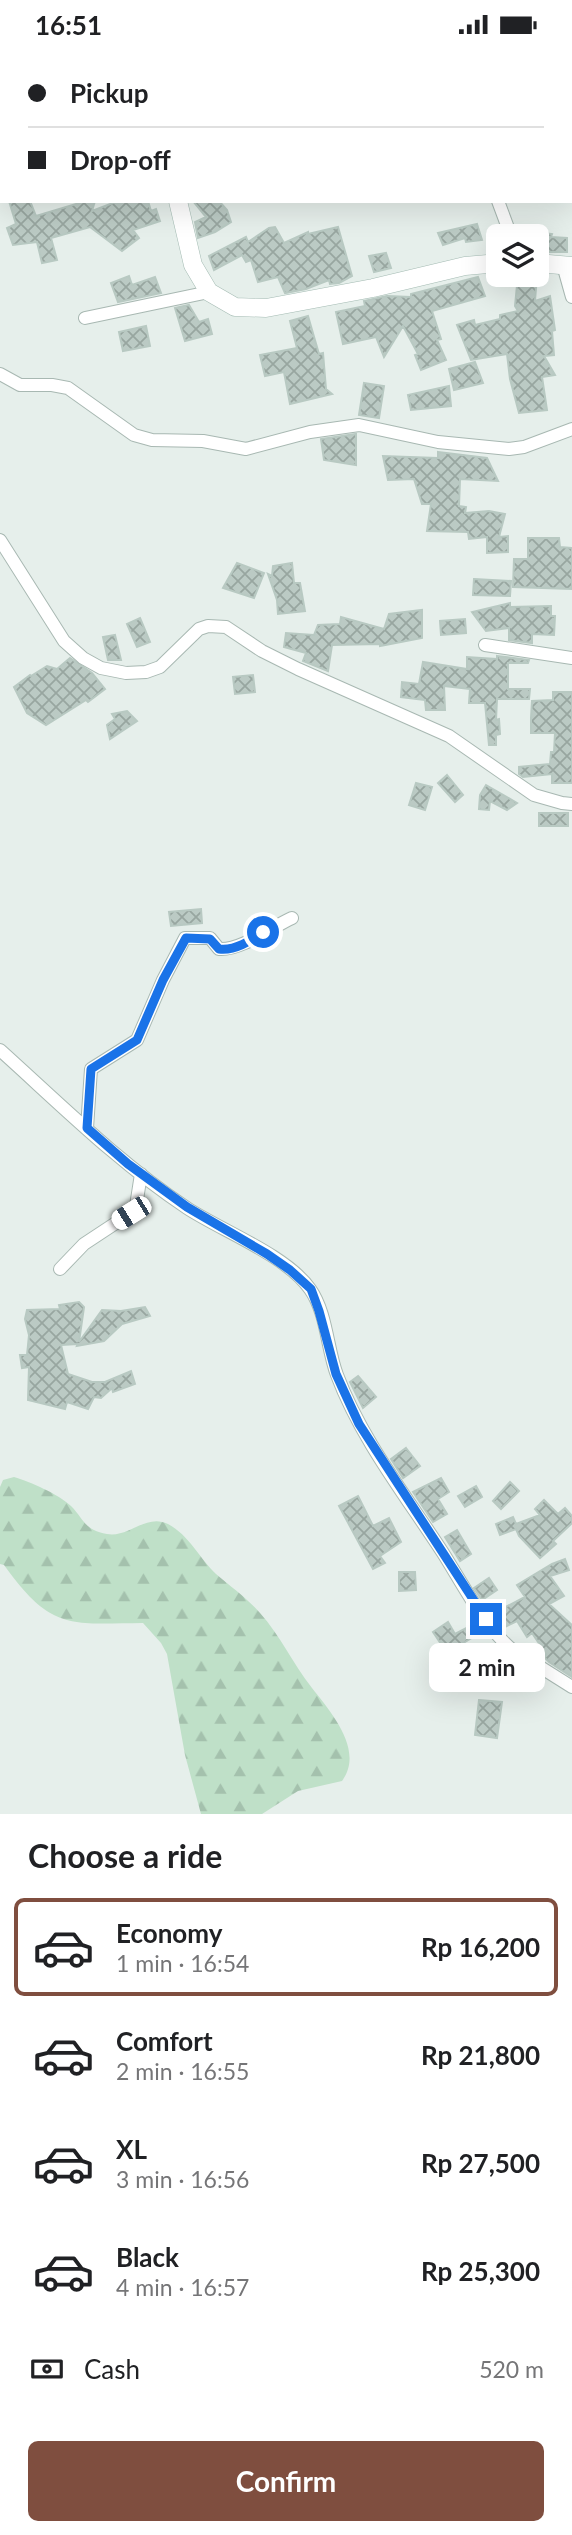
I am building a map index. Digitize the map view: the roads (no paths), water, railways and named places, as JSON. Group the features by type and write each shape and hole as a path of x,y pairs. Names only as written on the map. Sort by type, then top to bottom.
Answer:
{"street":[{"path":"178,203 193,265 209,292 234,307 266,308 373,288 465,266 486,264"},
{"path":"499,203 507,224"},
{"path":"549,264 568,265 572,297"},
{"path":"85,318 209,292"},
{"path":"0,374 20,385 52,385 68,389 134,435 152,440 203,441 246,449 310,432 359,425 389,434 438,442 509,449 524,447 572,429"},
{"path":"0,540 64,641 82,658 101,669 126,673 146,672 160,667 199,629 208,626 226,627 262,651 298,669 449,736 534,795 572,804"},
{"path":"485,645 572,658"},
{"path":"87,1128 91,1069 137,1040 163,980 186,938 210,939 219,949 225,949 246,944 292,918"},
{"path":"0,1050 141,1174 187,1207 290,1270 311,1289 336,1374 359,1424 478,1608 510,1648 572,1687"},
{"path":"60,1269 83,1244 131,1213 136,1206 141,1174"}]}
